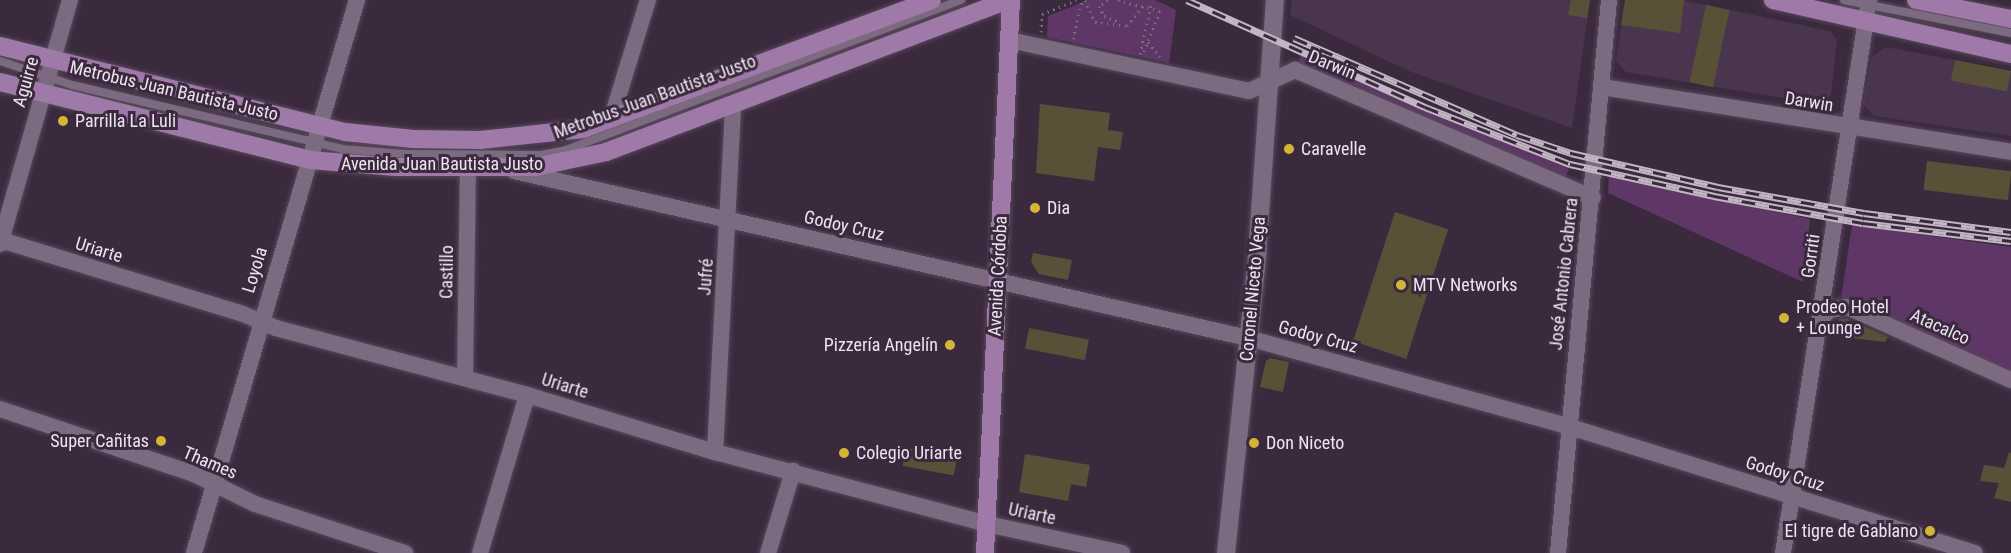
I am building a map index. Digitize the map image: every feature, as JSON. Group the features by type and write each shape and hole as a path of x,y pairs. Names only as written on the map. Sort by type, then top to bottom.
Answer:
{"main road":[{"name":"Avenida Juan Bautista Justo","path":"0,82 48,76 315,143 468,168 499,168 572,162 1010,0"},
{"name":"Avenida Córdoba","path":"985,553 1010,0"},
{"path":"1773,0 1868,9 2011,54"},
{"path":"1916,0 2011,19"},
{"name":"Avenida Juan Bautista Justo","path":"0,46 48,76 315,143 414,139 480,140 556,134 611,120 922,2"}],"street":[{"name":"Aguirre","path":"1,242 70,0"},
{"name":"Loyola","path":"194,553 357,0"},
{"path":"611,120 648,0"},
{"name":"Coronel Niceto Vega","path":"1226,553 1248,338 1275,0"},
{"name":"José Antonio Cabrera","path":"1558,553 1567,426 1593,198 1609,0"},
{"name":"Gorriti","path":"1783,553 1790,496 1821,318 1868,9"},
{"name":"Darwin","path":"1009,40 1249,91 1295,70 1593,198"},
{"name":"Darwin","path":"1602,87 2011,152"},
{"name":"Jufré","path":"715,452 729,220 733,104"},
{"name":"Castillo","path":"465,378 468,168"},
{"name":"Godoy Cruz","path":"499,168 1248,338 1567,426 1975,553"},
{"name":"Uriarte","path":"1,242 261,320 276,328 527,395 715,452 987,524 1122,553"},
{"name":"Atacalco","path":"1821,318 1829,310 1847,307 2011,380"},
{"path":"480,553 527,395"},
{"name":"Thames","path":"0,409 214,484 255,504 405,553"},
{"path":"768,553 793,471"}],"lane":[{"name":"Metrobus Juan Bautista Justo","path":"315,143 405,154 502,157 558,152 961,0"},
{"path":"1844,0 1868,9 2011,33"},
{"name":"Metrobus Juan Bautista Justo","path":"0,61 48,76"}],"path":[{"path":"1040,46 1042,14 1076,0"},
{"path":"1084,0 1095,22 1126,26"},
{"path":"1069,53 1084,0"},
{"path":"1108,0 1099,6 1104,16 1126,26"},
{"path":"1118,0 1151,5 1160,11 1137,67"},
{"path":"1126,26 1145,4"},
{"path":"1137,67 1151,5"}],"shaded area":[{"path":"1088,0 1155,0 1176,10 1169,63 1047,37 1048,16"},
{"path":"1292,0 1590,0 1572,128 1409,71 1290,15"},
{"path":"1625,0 1682,0 1830,31 1837,41 1831,95 1819,104 1626,72 1616,61"},
{"path":"1886,47 2011,71 2011,136 1874,116 1863,104 1872,56"},
{"path":"1301,55 1569,169 1565,177 1297,63"},
{"path":"1609,175 1810,219 1803,282 1608,193"},
{"path":"1852,225 2011,247 2011,373 1841,300"}],"building":[{"path":"1571,0 1590,0 1587,18 1568,15"},
{"path":"1625,0 1684,0 1680,33 1621,25"},
{"path":"1706,5 1729,10 1713,87 1690,82"},
{"path":"1955,60 2011,71 2007,91 1951,81"},
{"path":"1040,104 1110,113 1108,130 1123,132 1120,150 1098,147 1094,181 1036,173"},
{"path":"1927,161 2011,171 2008,200 1923,190"},
{"name":"MTV Networks","path":"1395,212 1448,229 1406,359 1353,341"},
{"path":"1033,253 1072,260 1068,280 1039,274 1031,262"},
{"path":"1846,318 1888,337 1885,342 1836,336 1839,319"},
{"path":"1029,328 1089,340 1085,360 1025,349"},
{"path":"1270,358 1289,362 1283,392 1260,387 1266,361"},
{"path":"906,448 957,458 954,476 903,466"},
{"path":"2009,452 2011,453 2011,502 1994,498 1999,483 1980,481 1984,465 2004,468"},
{"path":"1025,454 1090,465 1086,487 1071,484 1068,501 1019,492"}],"railway":[{"path":"1187,0 1425,107 1570,164 1714,196 1863,223 2011,241"},
{"path":"1294,38 1517,135 1571,153 1718,187 1864,213 2011,232"}],"place":[{"name":"Parrilla La Luli","path":"63,121"},
{"name":"Caravelle","path":"1289,149"},
{"name":"Dia","path":"1035,208"},
{"name":"MTV Networks","path":"1401,285"},
{"name":"Prodeo Hotel + Lounge","path":"1784,318"},
{"name":"Pizzería Angelín","path":"950,345"},
{"name":"Super Cañitas","path":"161,441"},
{"name":"Don Niceto","path":"1254,443"},
{"name":"Colegio Uriarte","path":"844,453"},
{"name":"El tigre de Gablano","path":"1930,531"}]}
